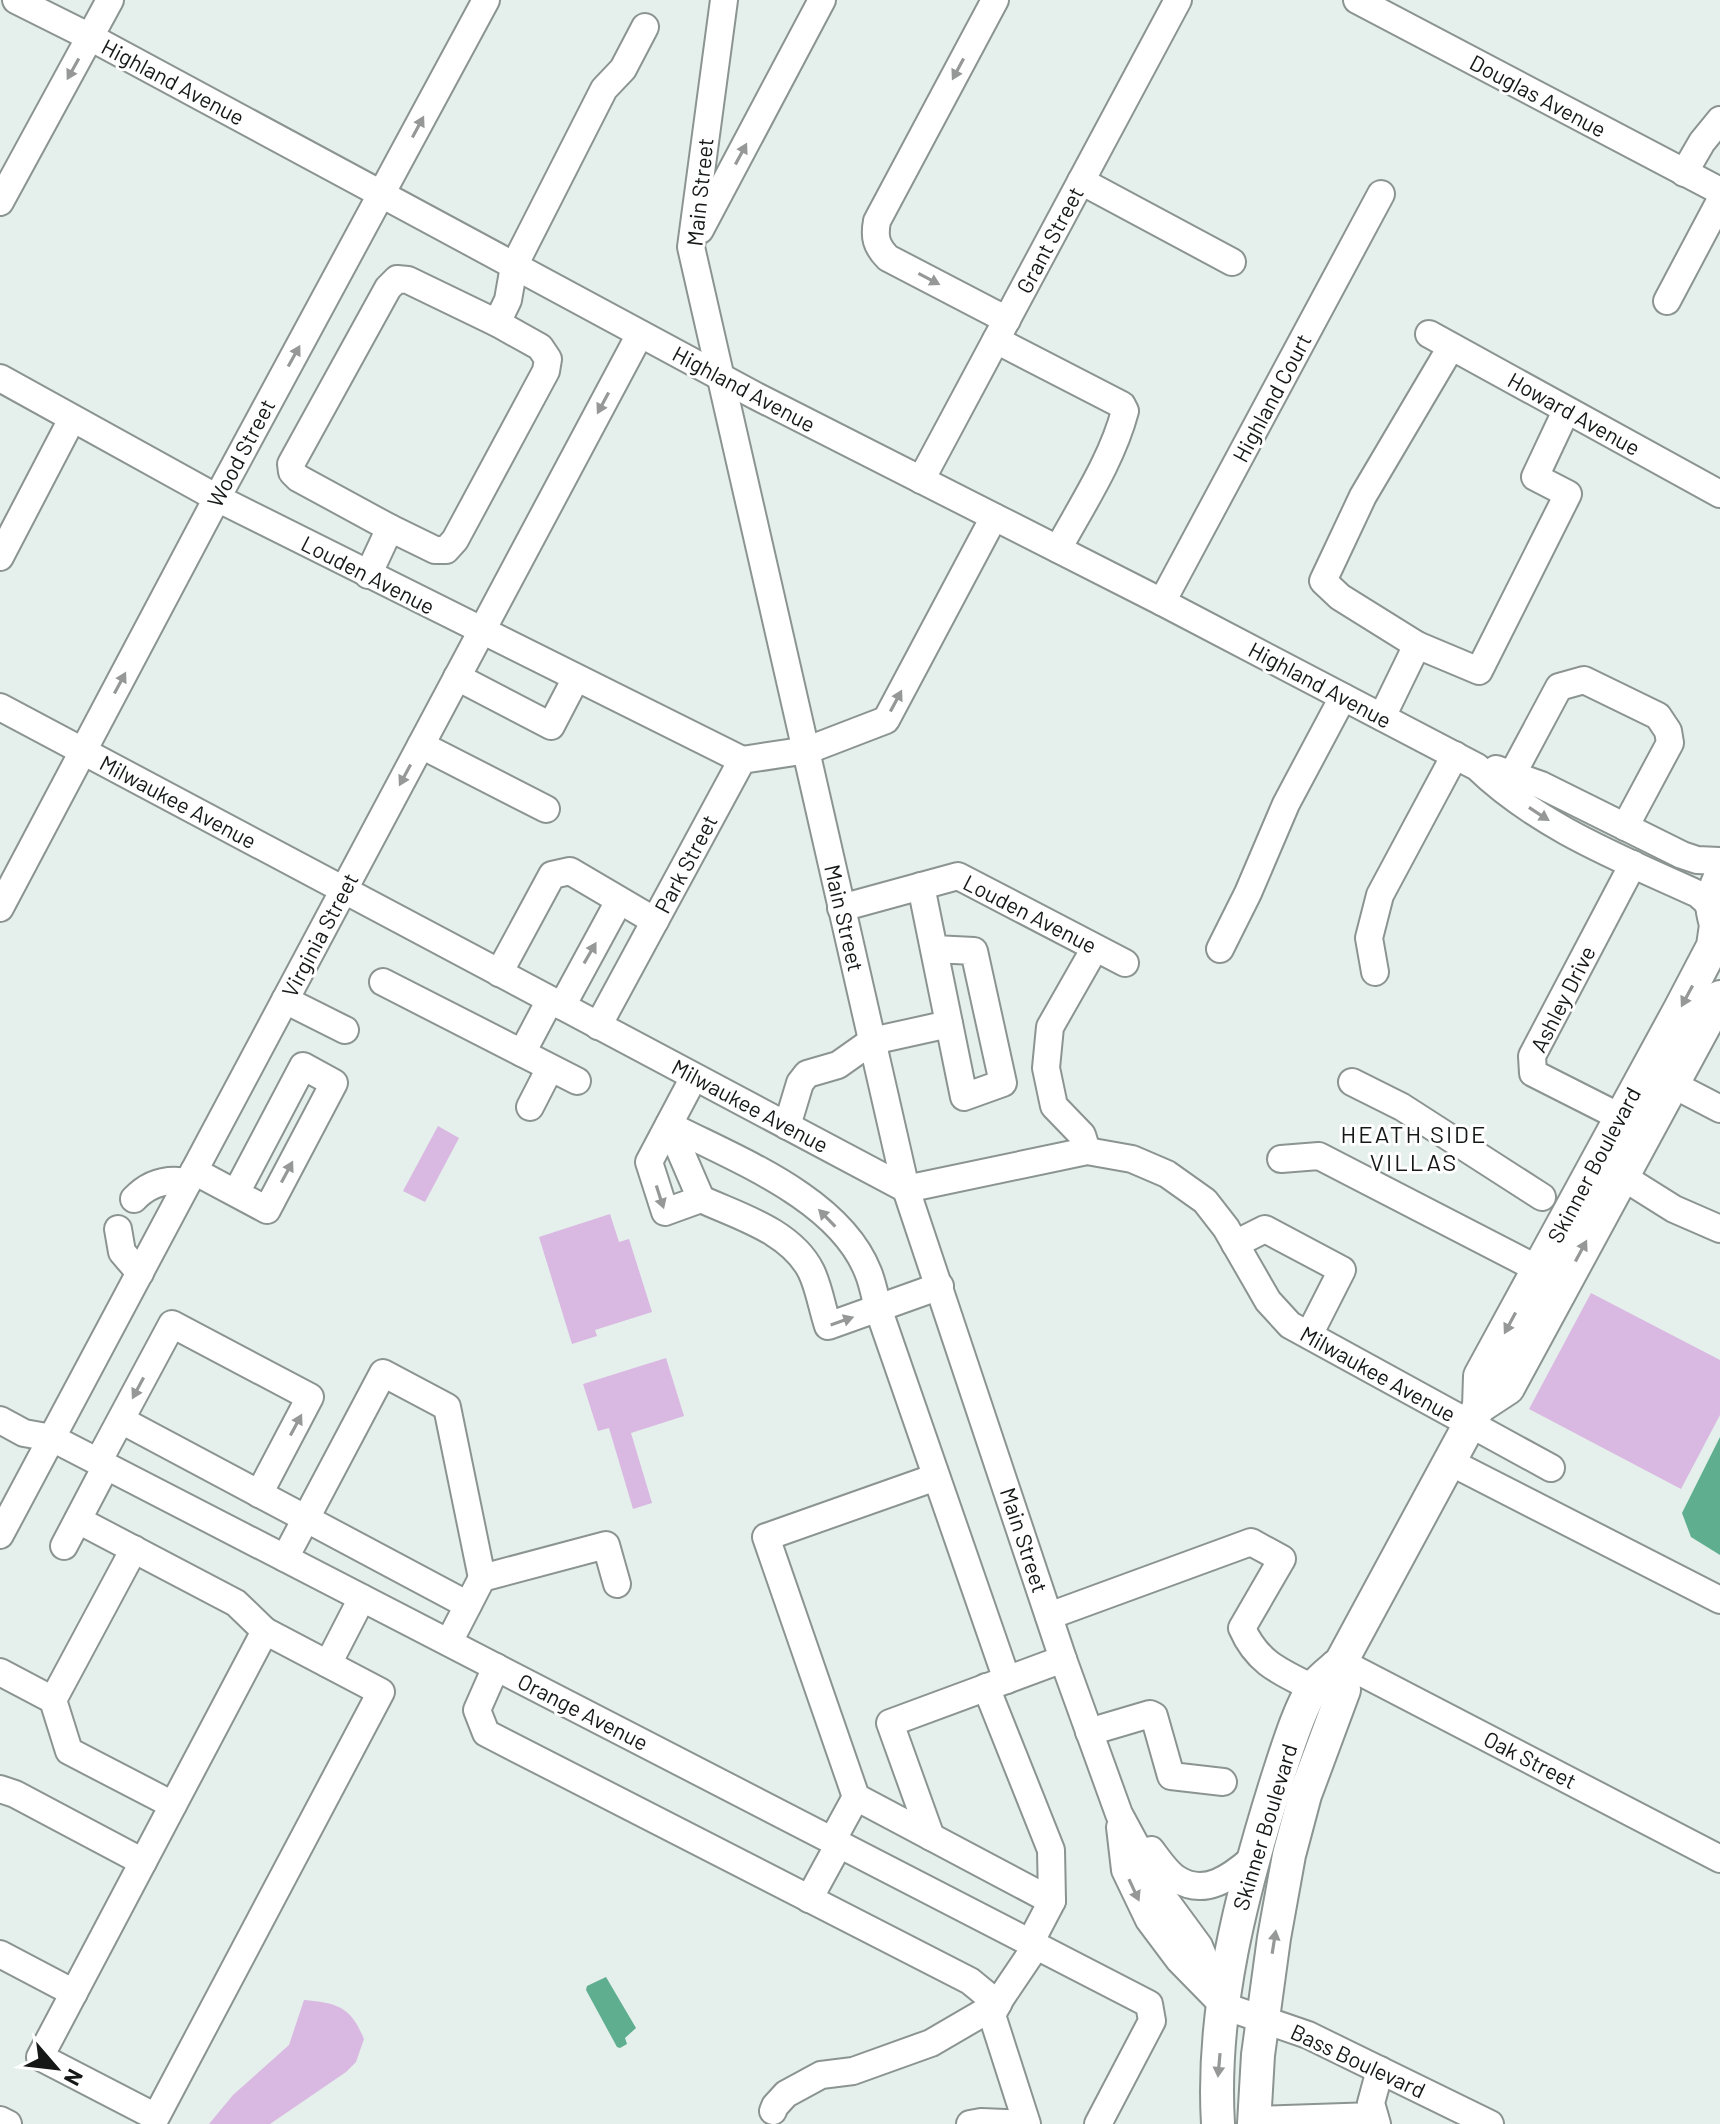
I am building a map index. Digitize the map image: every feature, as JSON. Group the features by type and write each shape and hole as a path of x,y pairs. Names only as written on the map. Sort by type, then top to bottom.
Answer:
{"main road":[{"name":"Skinner Boulevard","path":"1475,1416 1480,1376 1524,1263 1608,1111 1713,946 1716,923 1712,900 1720,877"},
{"name":"Skinner Boulevard","path":"1224,2006 1236,1927 1252,1859 1285,1754 1313,1688 1341,1662 1475,1416 1508,1388 1672,1084 1716,1014"},
{"name":"Skinner Boulevard","path":"1262,2020 1289,1855 1305,1795 1344,1690 1341,1662"},
{"name":"Main Street","path":"1218,2124 1216,2095 1224,2006"},
{"path":"1254,2122 1255,2076 1262,2020"}],"street":[{"name":"Highland Avenue","path":"16,0 720,377 1466,761 1542,816 1585,842 1698,894 1707,902 1716,923"},
{"path":"0,202 110,0"},
{"name":"Wood Street","path":"0,908 486,0"},
{"name":"Main Street","path":"724,0 691,247 906,1189 1063,1659 1119,1814 1166,1901 1199,1946 1224,2006"},
{"path":"691,247 822,0"},
{"path":"995,0 877,221 874,234 879,249 888,258 1122,405 1125,411 1120,431 1058,549"},
{"name":"Grant Street","path":"921,480 1178,0"},
{"name":"Douglas Avenue","path":"1357,0 1720,191"},
{"path":"497,323 508,300 514,266 604,89 623,69 645,27"},
{"path":"1684,173 1702,142 1720,120"},
{"path":"1081,181 1232,262"},
{"name":"Highland Court","path":"1162,602 1381,194"},
{"path":"1667,301 1720,201"},
{"path":"397,279 408,280 497,323 540,347 548,359 546,371 455,540 446,550 435,550 390,528 298,478 292,472 291,464 388,288 397,279"},
{"name":"Virginia Street","path":"0,1534 640,334"},
{"name":"Howard Avenue","path":"1417,645 1340,597 1323,581 1440,340 1720,494"},
{"name":"Louden Avenue","path":"0,378 217,498 742,760"},
{"path":"1382,717 1417,645 1479,671 1568,494 1535,477 1566,411"},
{"path":"0,557 72,419"},
{"path":"742,760 808,750 886,720 994,517"},
{"path":"368,575 390,528"},
{"path":"457,677 551,726 576,678"},
{"path":"1513,773 1559,687 1584,680 1658,716 1668,731 1670,743 1625,827"},
{"path":"1220,949 1286,804 1343,697"},
{"name":"Milwaukee Avenue","path":"0,707 906,1189 1087,1151 1132,1159 1167,1174 1205,1201 1235,1244 1268,1301 1290,1325 1475,1416 1551,1468"},
{"path":"421,745 546,809"},
{"name":"Park Street","path":"598,1026 742,760"},
{"name":"Highland Avenue","path":"1466,761 1513,773 1541,785 1682,855 1697,860 1720,861"},
{"path":"1375,972 1369,938 1380,895 1466,761"},
{"name":"Ashley Drive","path":"1608,1111 1533,1073 1532,1056 1633,864"},
{"path":"499,973 552,875 570,871 655,921"},
{"name":"Louden Avenue","path":"841,908 958,876 1125,963"},
{"path":"921,886 964,1097 1003,1083 974,951 934,949"},
{"path":"522,1053 619,901"},
{"path":"1087,1151 1082,1135 1054,1106 1046,1068 1050,1027 1095,948"},
{"path":"383,982 577,1081"},
{"path":"285,1000 345,1030"},
{"path":"787,1126 800,1083 807,1074 838,1065 872,1041 949,1024"},
{"path":"134,1199 150,1186 191,1177 236,1193 267,1210 334,1083 303,1066 236,1193"},
{"path":"530,1107 550,1068"},
{"path":"694,1077 649,1162 665,1212 701,1199"},
{"path":"1352,1082 1402,1107 1542,1197"},
{"path":"1672,1084 1720,1109"},
{"path":"669,1125 701,1199 776,1234 796,1250 811,1271 828,1326 940,1286"},
{"path":"669,1125 797,1192 820,1210 857,1252 868,1272 936,1477 996,1683 1051,1850 1052,1901 1033,1944 992,2015 1027,2124"},
{"path":"1281,1159 1319,1156 1524,1263"},
{"path":"1623,1177 1674,1209 1720,1229"},
{"path":"118,1229 122,1252 140,1273"},
{"path":"1235,1244 1265,1229 1342,1270 1309,1335"},
{"path":"64,1546 121,1420 172,1324 310,1397 259,1494"},
{"path":"285,1558 383,1373 447,1407 482,1578 449,1642"},
{"name":"Orange Avenue","path":"0,1420 24,1433 52,1438 1149,2004 1152,2021 1098,2124"},
{"path":"121,1420 468,1605"},
{"path":"1450,1462 1720,1600"},
{"path":"936,1477 766,1537 856,1797 1052,1901"},
{"path":"78,1520 236,1603 265,1631 381,1692 156,2117 40,2057 265,1631"},
{"path":"1049,1616 1251,1542 1282,1559 1242,1628 1250,1647 1273,1667 1313,1688"},
{"path":"482,1578 606,1545 617,1584"},
{"path":"53,1700 134,1549"},
{"path":"328,1664 362,1598"},
{"path":"931,1837 890,1723 1063,1659"},
{"name":"Oak Street","path":"1341,1662 1720,1859"},
{"path":"496,1667 477,1710 486,1733 970,1981 998,2004"},
{"path":"0,1672 53,1700 69,1751 173,1805"},
{"path":"1089,1732 1150,1714 1154,1716 1171,1776 1223,1782"},
{"path":"0,1789 143,1862"},
{"path":"809,1899 856,1797"},
{"path":"1119,1814 1176,1879 1196,1886 1214,1885 1234,1875 1252,1859"},
{"path":"0,1954 74,1993"},
{"path":"773,2111 786,2094 821,2075 853,2071 931,2043 998,2004"},
{"name":"Bass Boulevard","path":"1224,2006 1308,2035 1490,2124"},
{"path":"1254,2122 1376,2120 1371,2103 1380,2070"},
{"path":"0,2120 8,2124"},
{"path":"970,2124 1033,2124"}],"shaded area":[{"path":"438,1126 459,1138 425,1202 403,1191"},
{"path":"610,1214 619,1242 629,1239 652,1312 595,1330 597,1336 572,1344 539,1237"},
{"path":"1591,1293 1720,1360 1720,1415 1681,1489 1529,1409"},
{"path":"666,1358 684,1416 631,1433 652,1503 633,1509 609,1428 598,1431 583,1384"},
{"path":"1720,1437 1720,1555 1691,1537 1682,1513"},
{"path":"606,1977 636,2028 625,2038 627,2044 620,2048 586,1990 587,1986"},
{"path":"304,2000 334,2005 354,2020 364,2039 356,2062 270,2124 209,2124 233,2095 289,2045"}],"district":[{"name":"HEATH SIDE VILLAS","path":"1414,1149"}]}
